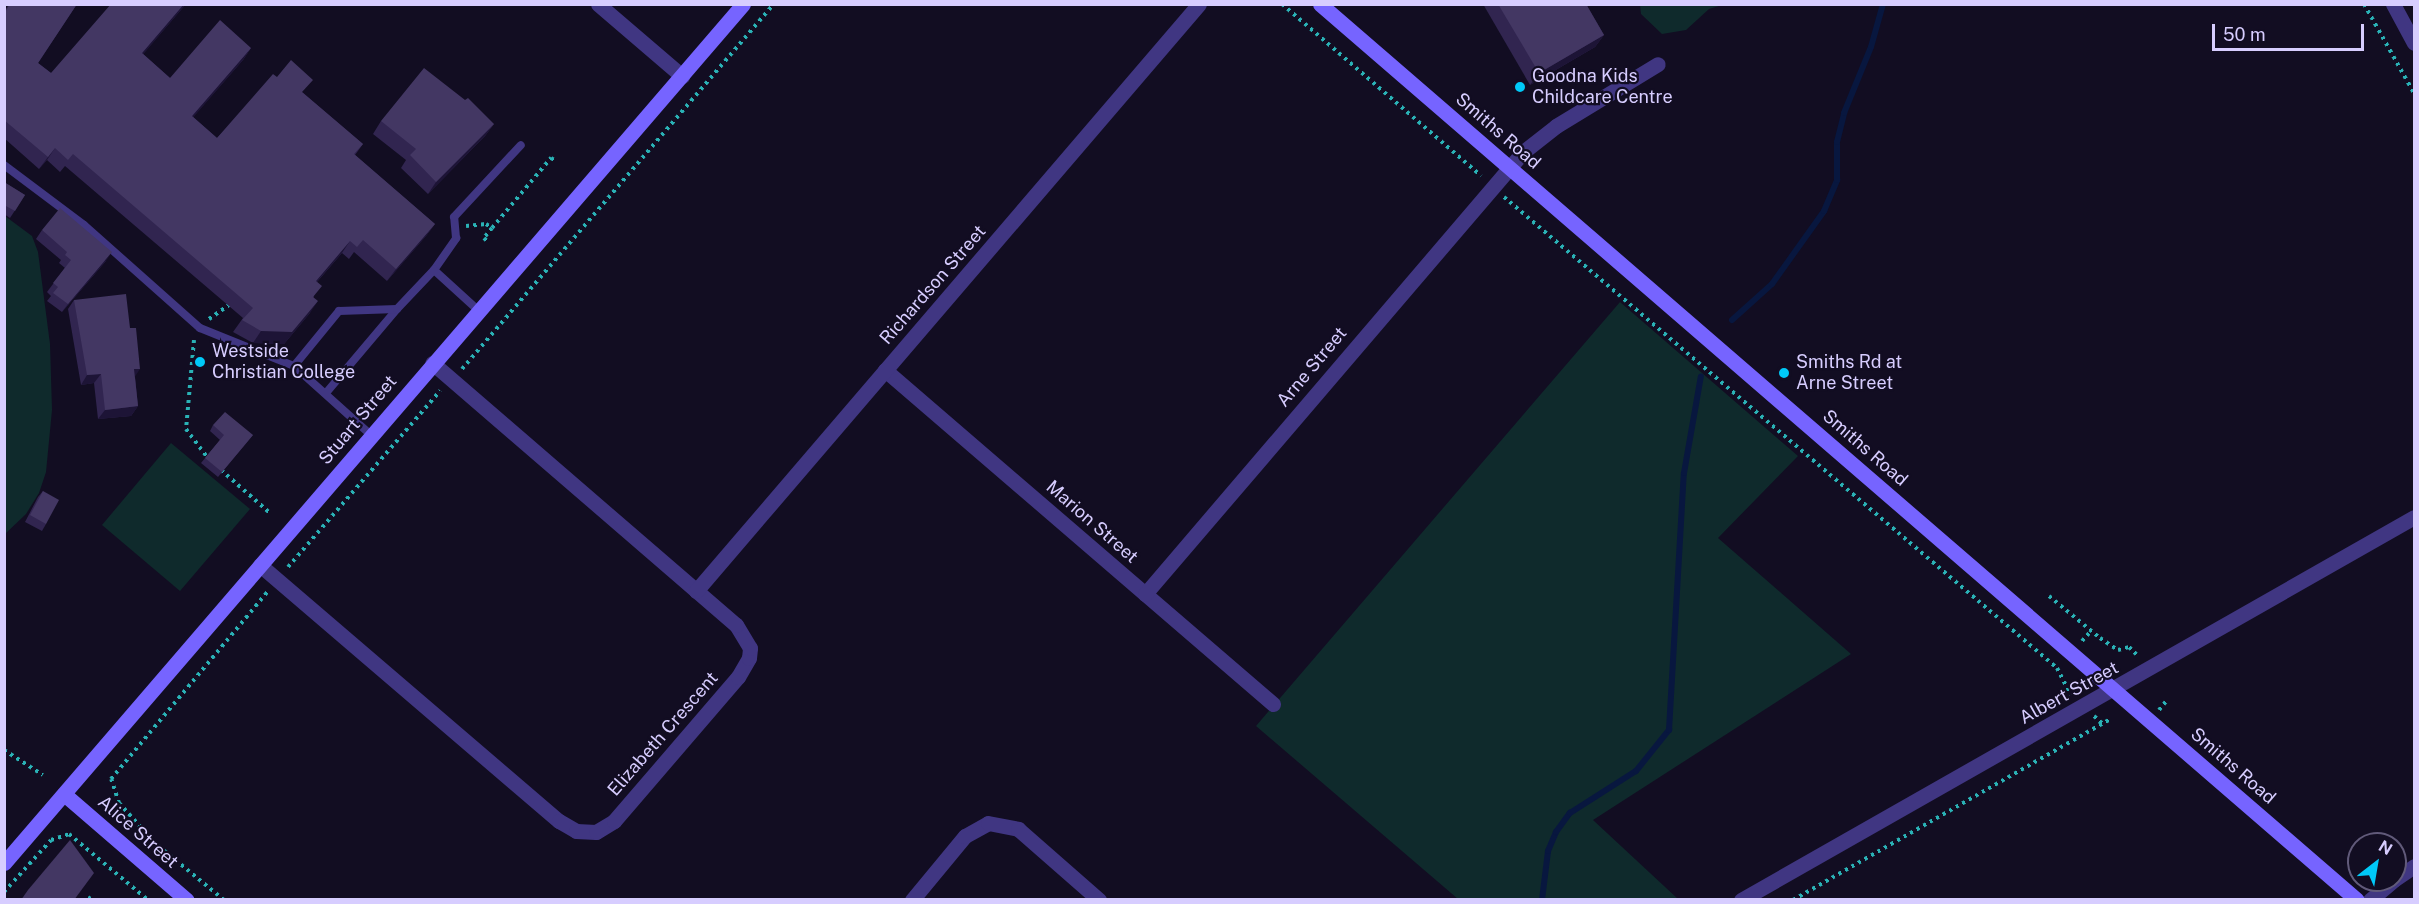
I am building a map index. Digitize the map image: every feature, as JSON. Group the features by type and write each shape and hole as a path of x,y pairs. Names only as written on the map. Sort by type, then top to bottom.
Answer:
{"street":[{"path":"598,4 682,76"},
{"name":"Stuart Street","path":"4,863 743,4"},
{"name":"Richardson Street","path":"696,591 1199,4"},
{"name":"Smiths Road","path":"1320,4 2357,900"},
{"path":"2393,4 2415,43"},
{"name":"Arne Street","path":"1145,594 1510,166 1545,133 1658,64"},
{"name":"Elizabeth Crescent","path":"260,565 559,821 585,832 596,832 614,821 738,677 749,658 748,640 743,632 432,363"},
{"name":"Marion Street","path":"885,370 1273,704"},
{"name":"Albert Street","path":"1741,900 2115,690 2415,517"},
{"name":"Alice Street","path":"64,794 187,900"},
{"path":"912,900 966,836 988,823 1018,829 1099,900"}],"lane":[{"path":"326,393 397,309 434,270 456,238 454,217 521,145"},
{"path":"4,165 84,225 200,328 294,366 371,435"},
{"path":"434,270 478,310"},
{"path":"294,366 339,311 397,309"}],"path":[{"path":"224,900 156,844 119,803 111,778 277,580 774,4"},
{"path":"1282,4 2057,668 2067,682 2064,688 2068,692"},
{"path":"2364,4 2415,93"},
{"path":"488,241 484,238 490,229 551,158 556,161"},
{"path":"206,321 221,308 241,300"},
{"path":"194,335 186,429 196,447 212,461"},
{"path":"219,468 270,513"},
{"path":"2049,596 2118,650 2129,647"},
{"path":"1793,900 2109,720"},
{"path":"4,750 43,775"},
{"path":"4,892 51,840 69,834 148,900"}],"green space":[{"path":"1640,4 1722,5 1709,9 1686,30 1662,34 1641,14"},
{"path":"5,216 32,236 38,252 50,344 52,410 46,472 39,493 26,514 5,534"},
{"path":"1620,302 1798,456 1718,538 1851,654 1593,820 1678,899 1458,899 1256,726"},
{"path":"171,443 250,509 180,591 102,525"}],"building":[{"path":"10,4 77,4 38,63 51,73 111,4 184,4 142,53 170,78 220,20 251,48 192,116 217,138 273,74 277,77 291,60 313,80 302,92 363,144 354,154 435,224 396,269 363,240 357,247 350,241 316,281 322,286 313,297 318,301 292,332 261,331 242,320 253,308 73,154 68,160 55,148 48,157 4,120 4,14"},
{"path":"1498,4 1586,4 1604,35 1539,73"},
{"path":"424,68 465,100 468,98 494,124 436,182 410,155 416,149 381,121"},
{"path":"4,182 25,195 15,211 4,205"},
{"path":"60,208 112,252 68,304 53,293 58,287 53,283 71,260 65,255 67,252 42,230"},
{"path":"126,294 130,328 136,328 140,369 134,369 138,406 105,410 101,374 87,375 74,300"},
{"path":"225,412 253,435 222,472 205,458 224,435 213,425"},
{"path":"43,491 59,500 46,524 30,515"},
{"path":"70,840 94,873 74,900 21,900 28,890"}],"waterway":[{"path":"1732,320 1772,284 1824,211 1837,180 1837,142 1844,113 1871,47 1883,4"},
{"path":"1542,900 1548,851 1556,832 1570,813 1636,771 1669,730 1684,473 1701,376"}],"place":[{"name":"Goodna Kids Childcare Centre","path":"1520,87"},
{"name":"Westside Christian College","path":"200,362"},
{"name":"Smiths Rd at Arne Street","path":"1784,373"}]}
